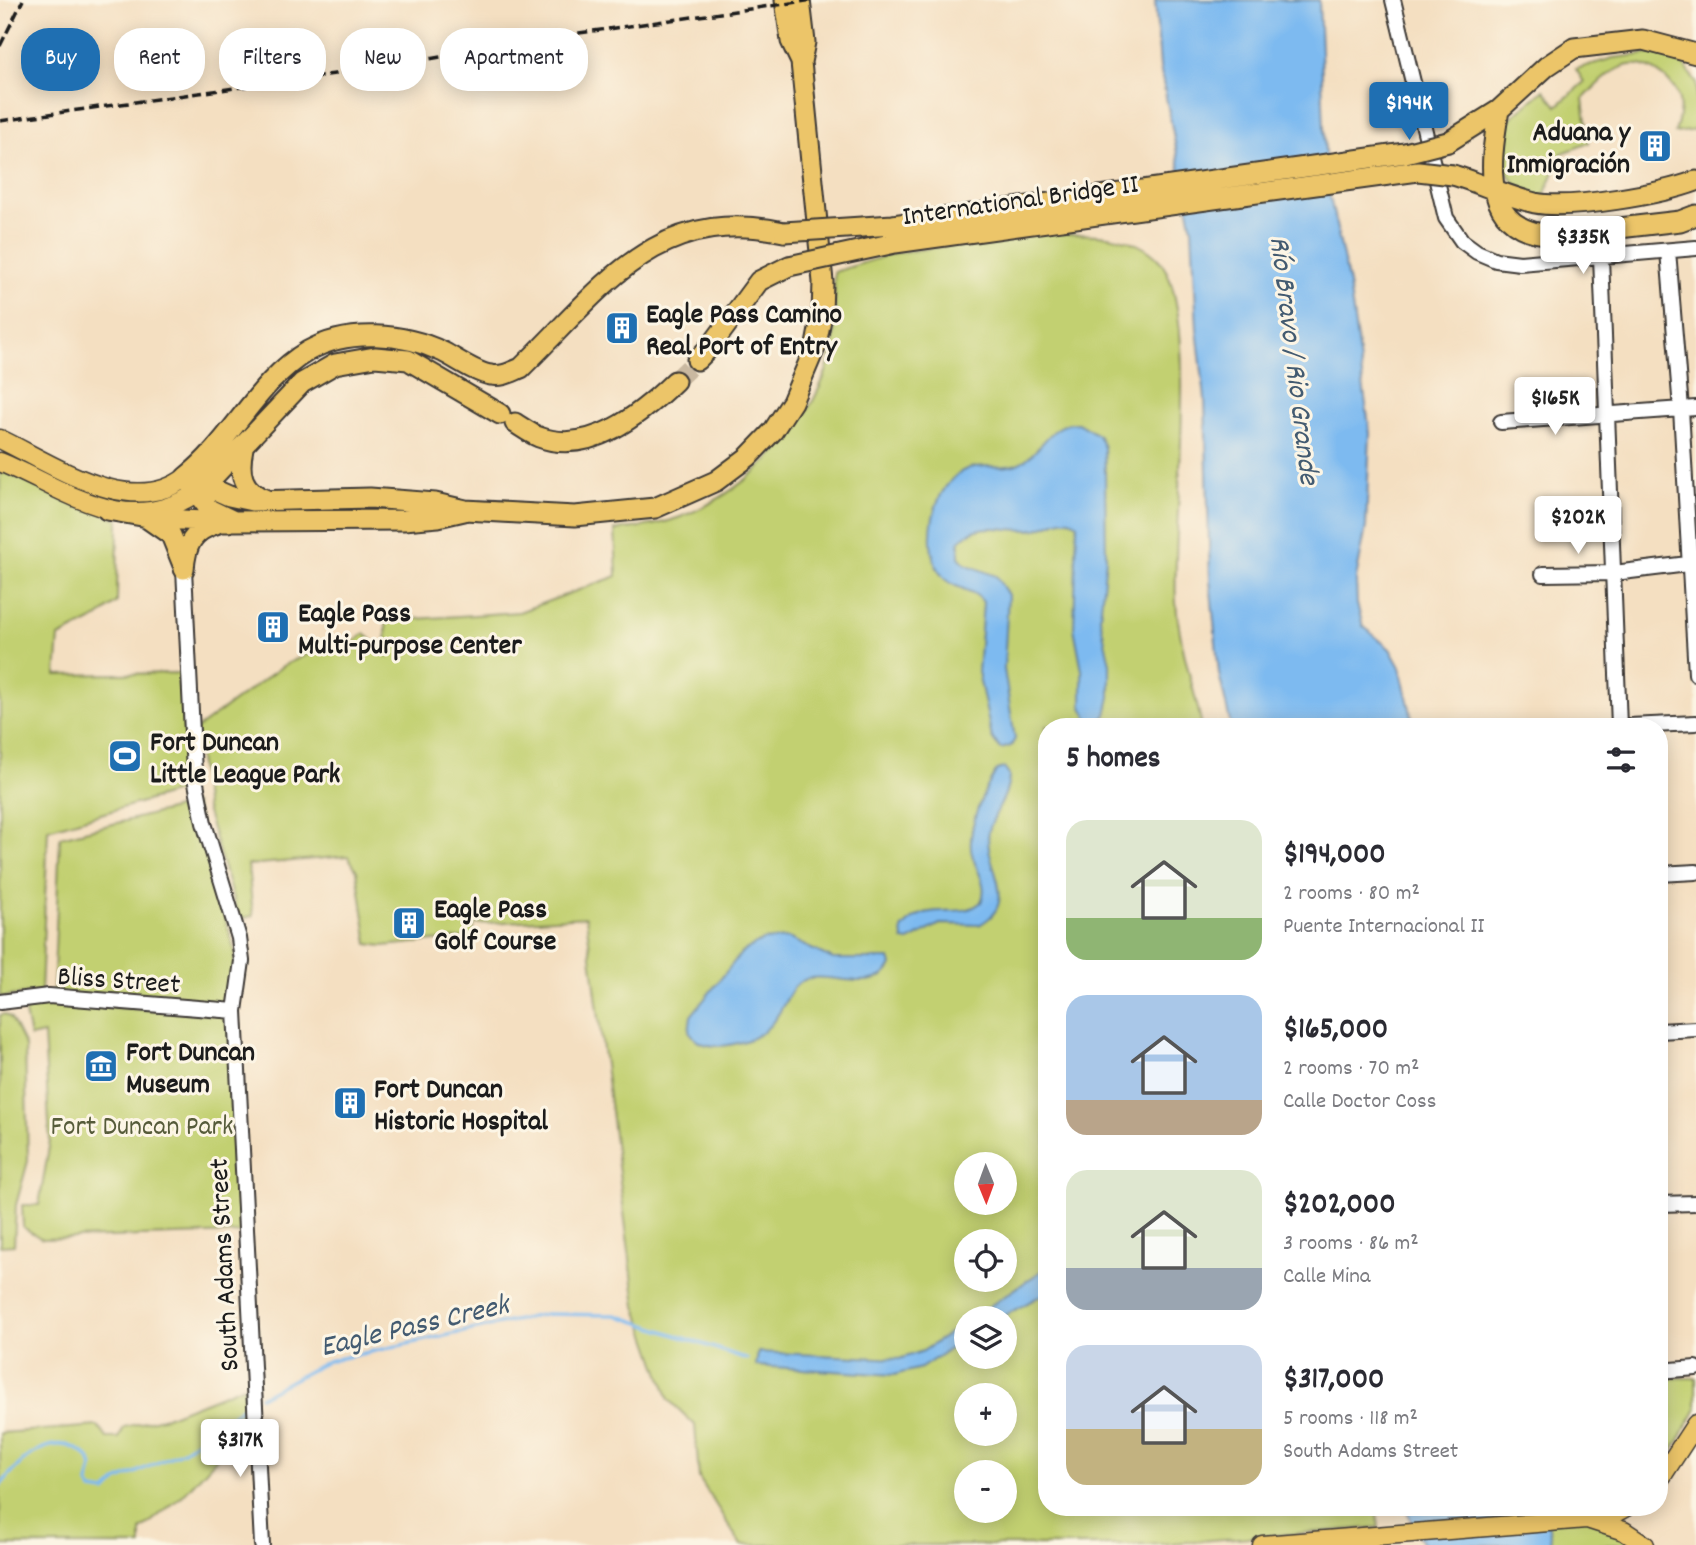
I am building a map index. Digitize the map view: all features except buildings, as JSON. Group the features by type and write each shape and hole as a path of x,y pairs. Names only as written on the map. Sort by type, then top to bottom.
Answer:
{"highway":[{"path":"785,0 791,41 801,62"},
{"path":"196,485 229,496 271,501 370,498 435,503 465,510 575,516 655,508 684,498 716,481 748,457 773,431 805,375 822,314 820,242 801,62 806,41 800,0"},
{"path":"1258,184 1448,142 1499,110 1548,66 1582,46 1643,40 1696,54"},
{"path":"1499,110 1492,166 1494,188 1502,212 1516,227 1542,234 1680,221 1696,215"},
{"path":"1258,184 1418,171 1453,175 1530,202 1556,205 1675,189 1696,181"},
{"name":"International Bridge II","path":"196,485 210,455 293,361 311,349 358,337 397,337 414,340 439,350 488,375 504,376 522,368 612,280 664,241 690,230 720,225 753,225 784,232 893,225 1258,184"},
{"name":"International Bridge II","path":"696,360 759,281 789,266 895,243 1258,184"},
{"path":"395,358 397,337"},
{"path":"196,485 243,448 302,383 317,371 354,360 395,358 428,369 538,437 560,441 584,439 608,431 634,417 675,381"},
{"path":"243,448 240,463 243,481 257,497 271,501"},
{"path":"196,485 215,513 243,522"},
{"path":"107,510 145,518 243,522 404,520 438,517 465,510"},
{"path":"145,518 172,536 184,569"},
{"path":"184,569 185,551 194,535 223,522"}],"main road":[{"path":"0,439 93,482 119,490 144,492 196,485"},
{"path":"0,461 107,510 149,512 171,508 196,485"},
{"path":"1668,1467 1696,1424"},
{"path":"1262,1545 1600,1516"},
{"path":"1586,1519 1624,1531 1646,1545"}],"street":[{"path":"1393,0 1442,208 1462,241 1477,253 1496,260 1520,263 1696,248"},
{"path":"1668,250 1689,409 1696,674"},
{"path":"1601,257 1619,718"},
{"path":"1500,422 1689,409"},
{"path":"1544,574 1614,572 1693,564"},
{"name":"South Adams Street","path":"184,569 194,773 204,823 239,938 242,961 235,1012 262,1545"},
{"path":"1668,724 1696,723"},
{"path":"1668,874 1696,872"},
{"name":"Bliss Street","path":"0,1002 49,996 235,1012"},
{"path":"1668,1031 1696,1029"},
{"path":"1668,1204 1696,1203"},
{"path":"1668,1370 1696,1368"}],"green space":[{"path":"1656,53 1684,64 1696,83 1696,130 1675,133 1679,100 1670,83 1649,68 1641,65 1625,66 1608,76 1583,99 1589,143 1562,153 1543,198 1533,196 1517,185 1505,168 1495,140 1507,121 1544,90 1557,106 1584,82 1576,69 1613,58"},
{"name":"Eagle Pass Golf Course","path":"1033,234 1100,235 1132,242 1147,249 1159,260 1172,286 1179,324 1182,370 1176,602 1183,648 1200,718 1038,718 1038,1516 1377,1516 1379,1527 1148,1545 741,1545 699,1478 695,1425 669,1400 636,1306 586,917 474,924 474,937 383,946 368,944 357,871 348,856 248,865 253,916 239,919 206,809 195,730 284,665 308,654 344,650 365,633 387,656 386,621 519,612 617,576 615,530 666,522 709,504 757,470 778,449 813,400 825,374 833,347 834,272 895,253"},
{"path":"0,470 118,519 117,602 97,618 59,637 56,675 180,673 188,789 48,829 41,992 0,997"},
{"path":"194,804 235,953 229,1003 201,1009 53,996 60,837"},
{"name":"Fort Duncan Park","path":"23,1004 98,1006 231,1016 240,1233 42,1239 23,1227 22,1205 39,1205 50,1141 44,1034 30,1037"},
{"name":"Fort Duncan Park","path":"5,1014 11,1018 25,1046 28,1161 16,1205 14,1245 0,1246 0,1015"},
{"path":"1668,1378 1696,1378 1696,1409 1668,1460"},
{"path":"244,1386 249,1423 182,1496 141,1530 141,1545 0,1545 0,1433 98,1426 107,1438 119,1438 124,1427 166,1417"},
{"path":"1547,1516 1598,1516 1649,1545 1552,1545"}],"water":[{"name":"Río Bravo / Rio Grande","path":"1155,0 1319,0 1326,179 1349,284 1370,433 1366,527 1356,579 1357,604 1363,626 1390,649 1400,667 1412,718 1229,718 1219,674 1210,580 1205,399 1197,329 1192,229 1160,67"},
{"path":"1078,423 1098,435 1104,447 1106,558 1100,618 1110,664 1110,697 1103,718 1088,718 1082,707 1082,670 1074,628 1077,524 1062,520 1037,529 985,528 967,534 959,542 959,557 965,564 996,576 1008,595 1004,669 1015,739 1011,746 1001,749 992,738 978,672 983,602 979,597 943,577 932,550 933,517 938,501 956,475 969,468 1005,466 1026,460 1059,427"},
{"path":"1004,768 1009,775 1008,783 989,831 988,844 1000,894 992,916 979,925 940,924 909,941 903,940 902,929 923,914 963,910 981,902 984,888 972,856 972,829 987,788 997,770"},
{"path":"788,938 833,959 890,959 892,965 885,974 867,981 811,978 793,989 775,1020 752,1038 719,1046 697,1041 689,1031 691,1016 742,952 763,940"},
{"path":"1038,1273 1038,1297 1017,1309 1017,1306 990,1306 1010,1292 1017,1292 1017,1288"},
{"path":"954,1330 954,1346 921,1368 894,1375 756,1366 758,1352 899,1359 923,1351"},
{"path":"1409,1516 1547,1516 1552,1545 1423,1545"}],"waterway":[{"name":"Eagle Pass Creek","path":"260,1397 328,1361 546,1314 616,1315 747,1359"},
{"name":"Eagle Pass Creek","path":"0,1486 29,1456 52,1445 64,1445 77,1449 89,1458 92,1467 88,1484 92,1490 106,1492 117,1481 183,1451 250,1402"}],"tunnel":[{"path":"675,381 697,360"}],"railway":[{"path":"0,46 23,0"},
{"path":"0,121 377,68 579,33 813,0"}],"place":[{"name":"Aduana y Inmigración","path":"1655,146"},
{"name":"Eagle Pass Camino Real Port of Entry","path":"622,328"},
{"name":"Eagle Pass Multi-purpose Center","path":"273,627"},
{"name":"Fort Duncan Little League Park","path":"125,756"},
{"name":"Eagle Pass Golf Course","path":"409,923"},
{"name":"Fort Duncan Museum","path":"101,1066"},
{"name":"Fort Duncan Historic Hospital","path":"350,1103"}]}
